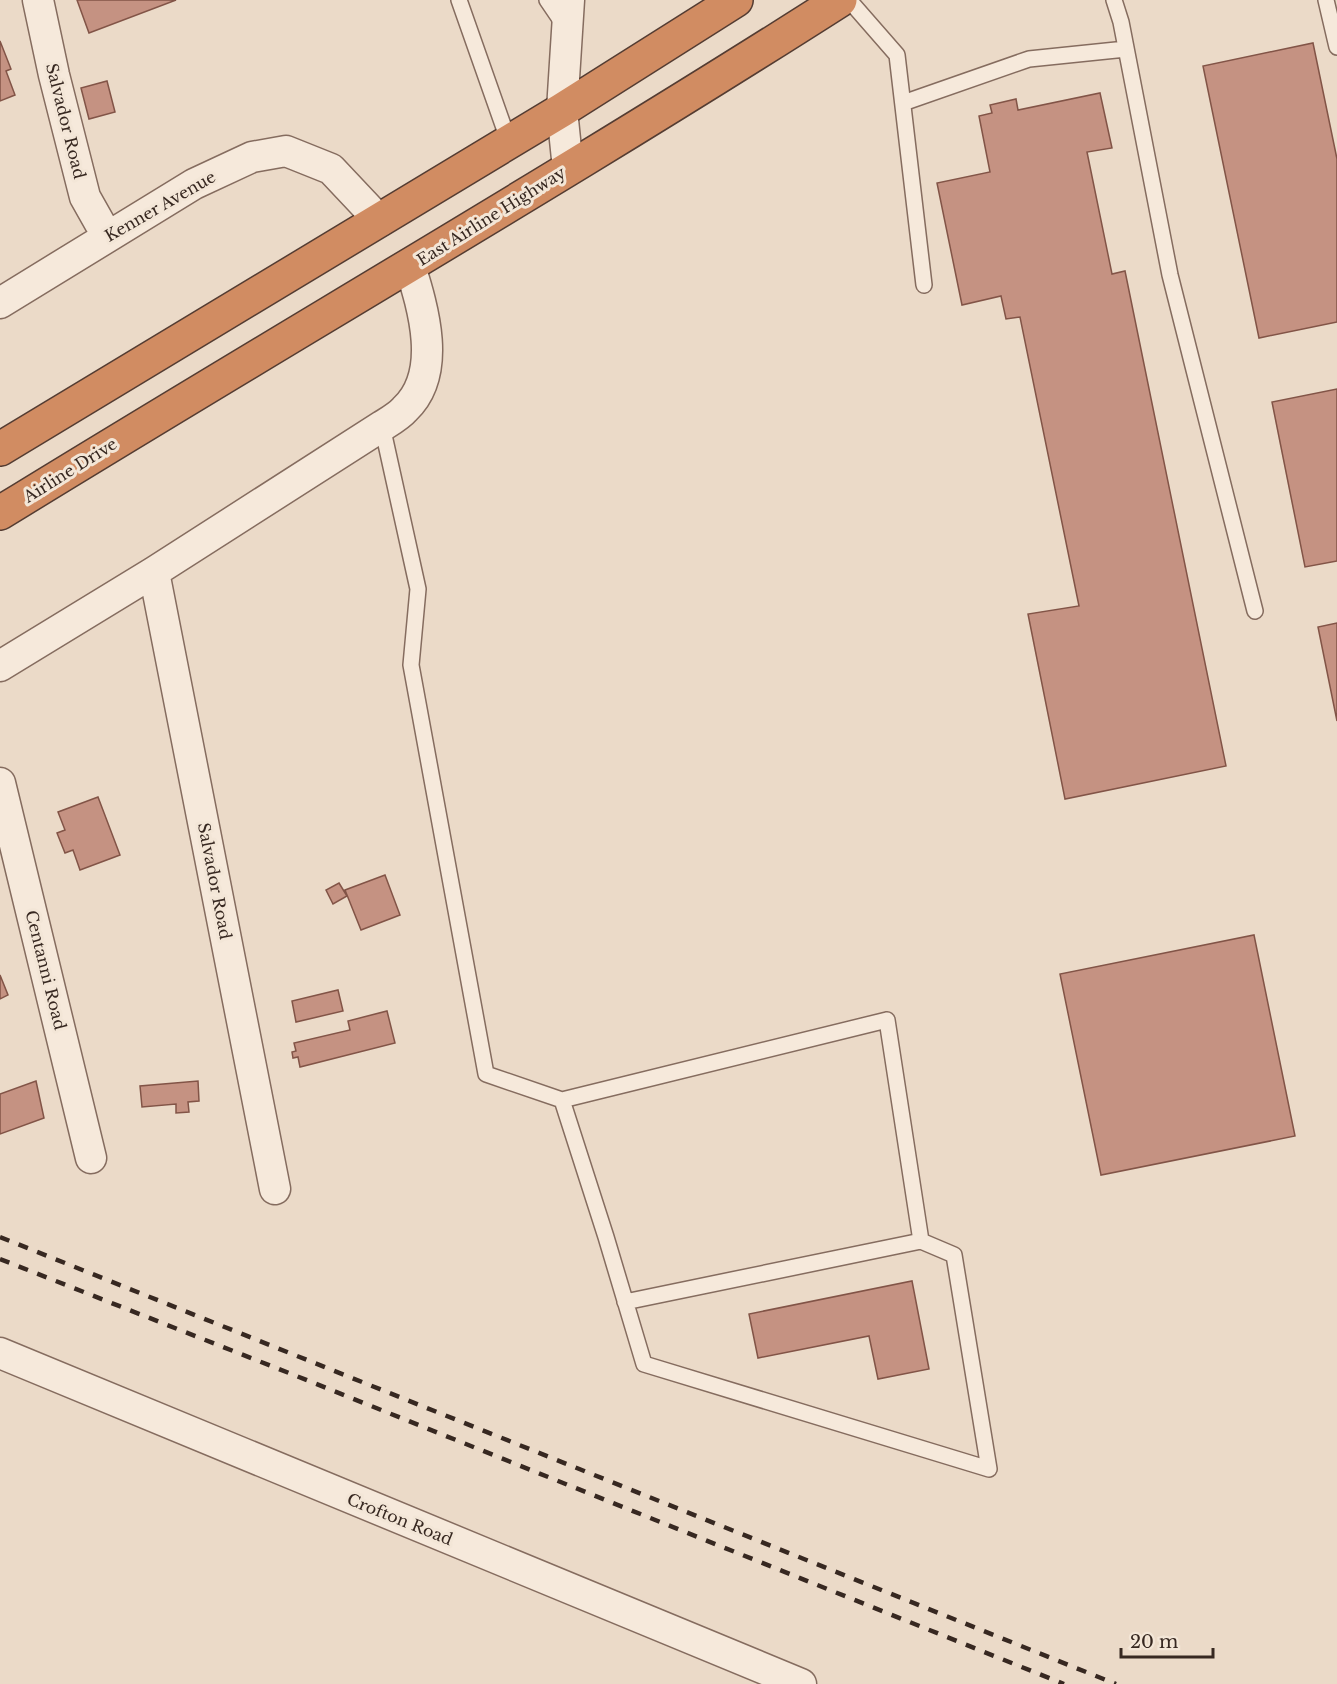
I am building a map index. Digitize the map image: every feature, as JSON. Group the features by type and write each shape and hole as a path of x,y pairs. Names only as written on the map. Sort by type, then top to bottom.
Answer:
{"highway":[{"path":"0,449 562,110 736,0"},
{"name":"East Airline Highway","path":"140,427 410,266 840,0"},
{"name":"Airline Drive","path":"0,513 140,427"}],"street":[{"name":"Salvador Road","path":"38,0 54,75 85,197 107,236"},
{"path":"564,6 562,110 568,169"},
{"name":"Kenner Avenue","path":"0,303 194,184 252,157 286,151 332,170 380,221"},
{"path":"0,666 154,572 406,409 426,376 424,314 410,266"},
{"name":"Salvador Road","path":"154,572 275,1190"},
{"name":"Centanni Road","path":"0,783 91,1158"},
{"name":"Crofton Road","path":"0,1353 801,1684"}],"lane":[{"path":"459,0 509,142"},
{"path":"849,0 897,55 924,285"},
{"path":"1114,0 1121,22 1170,275 1255,611"},
{"path":"1326,0 1337,47"},
{"path":"903,103 1029,59 1126,49"},
{"path":"382,426 418,589 411,665 486,1074 562,1101 887,1020 921,1241"},
{"path":"562,1101 644,1364 989,1469 954,1255 921,1241 625,1302"}],"building":[{"path":"77,0 176,0 89,33"},
{"path":"0,41 11,69 6,71 15,95 0,101"},
{"path":"1313,43 1337,159 1337,322 1259,338 1203,66"},
{"path":"107,81 115,112 89,119 81,88"},
{"path":"1100,93 1112,148 1087,152 1112,274 1125,271 1226,766 1065,799 1028,614 1079,606 1020,317 1006,319 1001,296 962,305 937,183 990,172 979,116 992,113 990,105 1016,99 1018,110"},
{"path":"1337,389 1337,561 1305,567 1272,402"},
{"path":"1337,623 1337,721 1318,627"},
{"path":"98,797 120,855 80,870 73,850 65,853 57,833 65,830 58,812"},
{"path":"385,875 400,915 361,930 345,890"},
{"path":"339,883 347,896 333,904 326,890"},
{"path":"1254,935 1295,1136 1101,1175 1060,974"},
{"path":"0,975 8,995 0,999"},
{"path":"338,990 343,1011 296,1022 292,1001"},
{"path":"387,1011 395,1043 300,1067 298,1057 293,1058 292,1052 296,1051 294,1043 350,1030 348,1021"},
{"path":"36,1081 44,1118 0,1134 0,1094"},
{"path":"198,1081 199,1101 188,1102 189,1112 176,1113 176,1104 142,1107 140,1086"},
{"path":"912,1281 929,1369 878,1379 869,1336 758,1358 749,1314"}],"railway":[{"path":"0,1237 1116,1684"},
{"path":"0,1259 1064,1684"}]}
